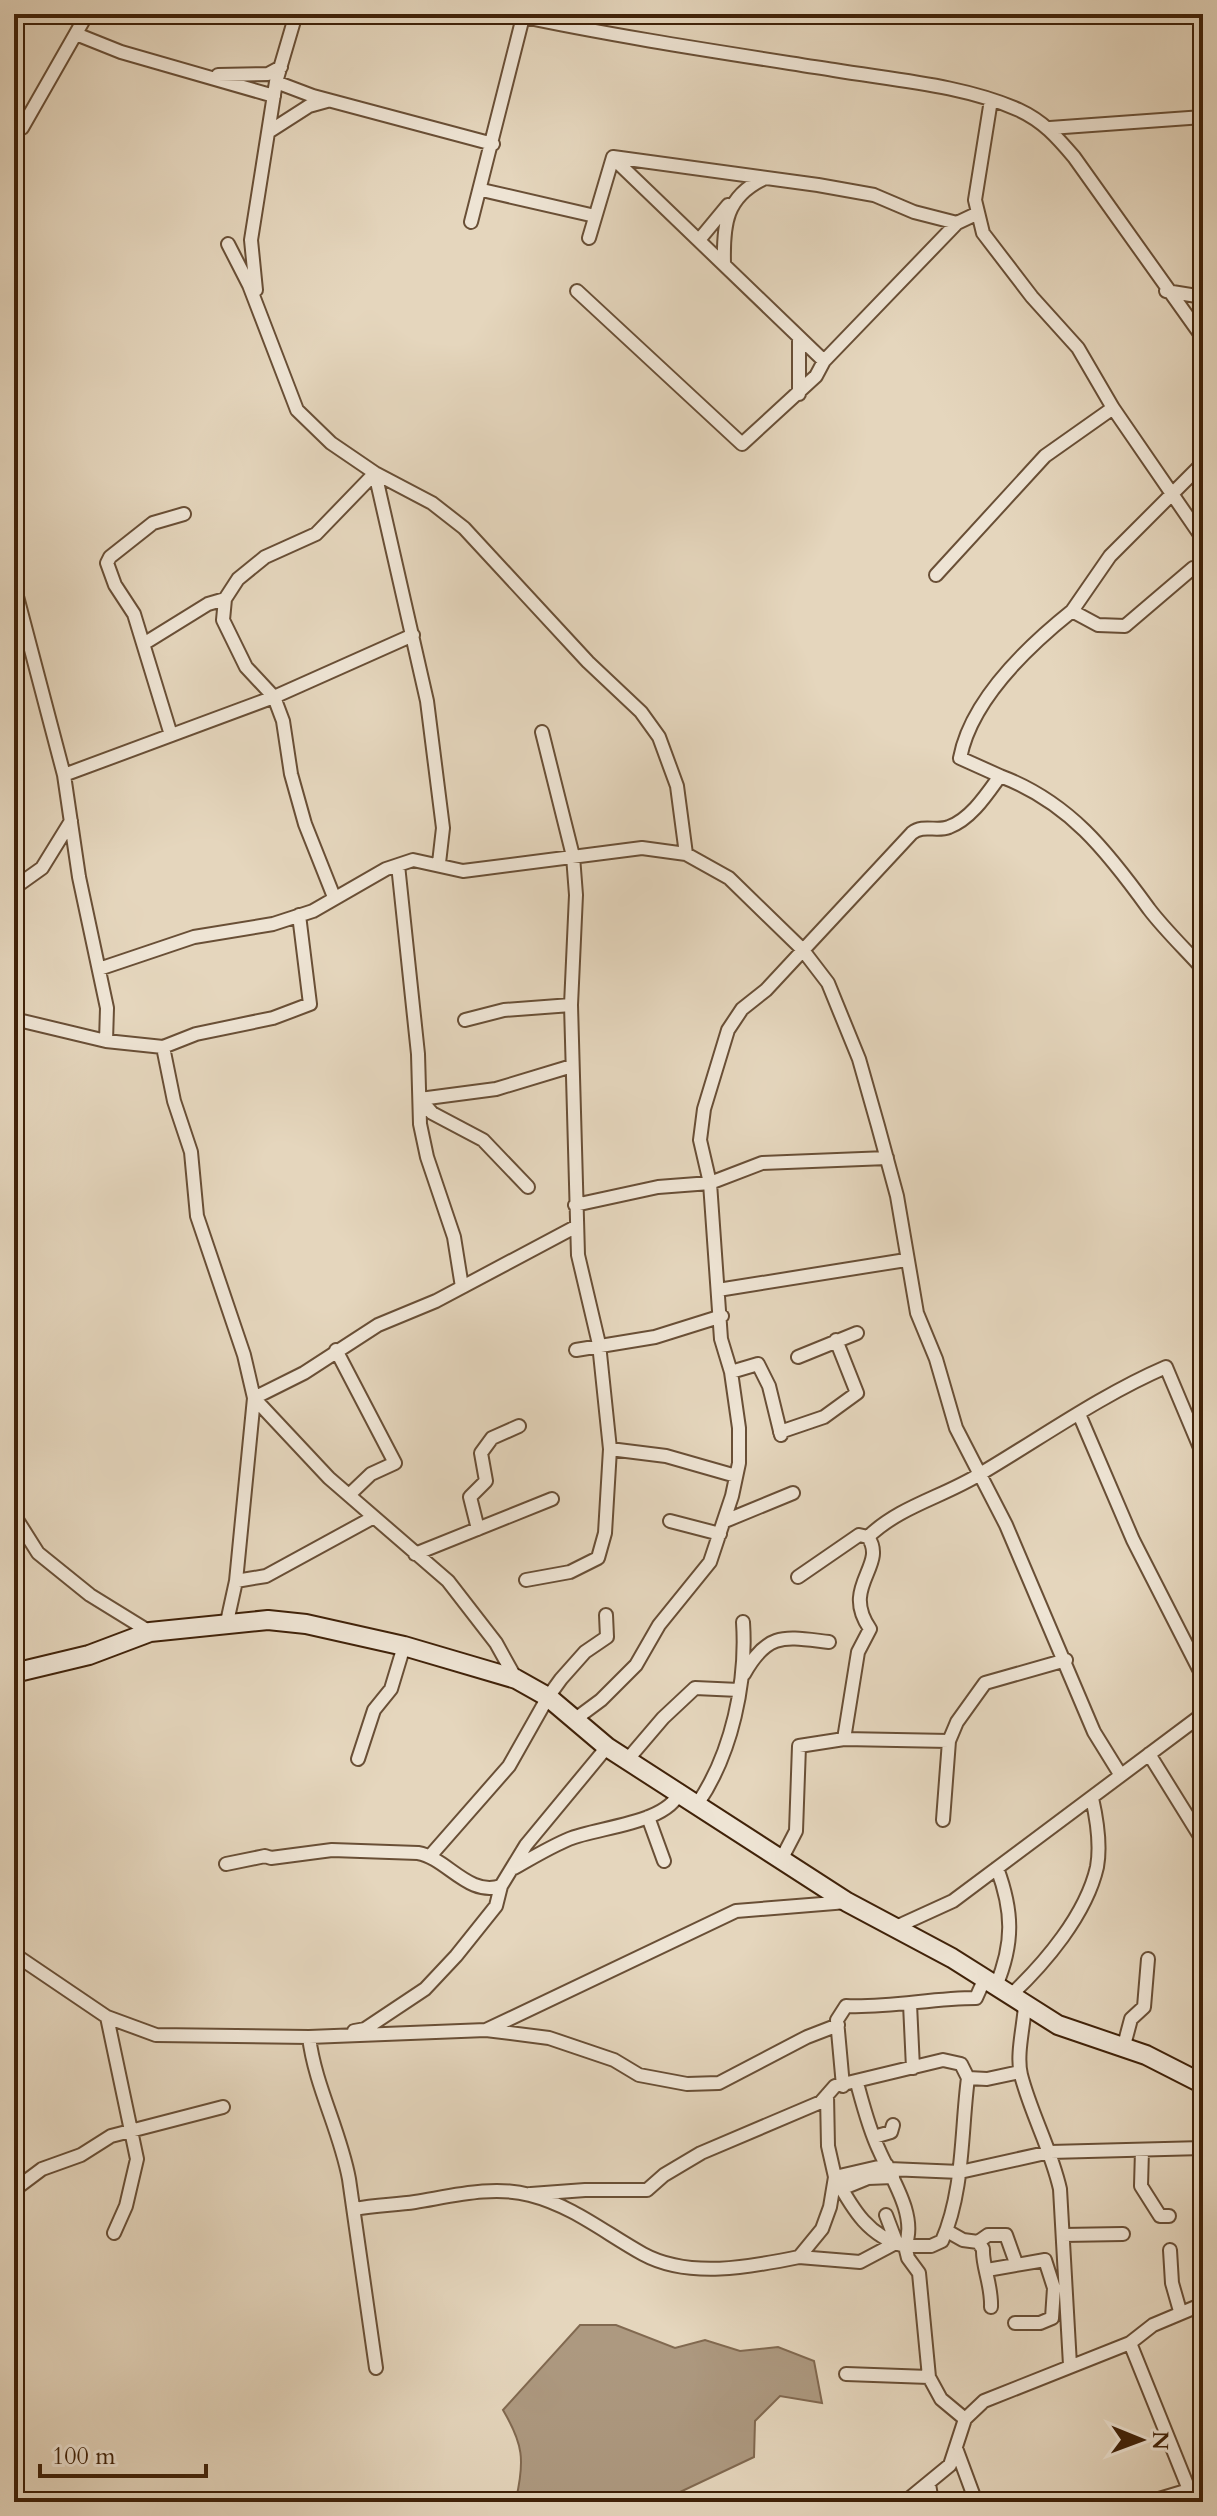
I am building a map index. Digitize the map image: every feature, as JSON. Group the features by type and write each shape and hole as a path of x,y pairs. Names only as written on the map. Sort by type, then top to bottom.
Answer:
{"main road":[{"path":"14,1673 89,1655 150,1632 268,1620 306,1624 404,1646 516,1679 548,1697 607,1747 680,1791 847,1902 896,1927 1078,2034 1177,2068 1203,2084"}],"street":[{"path":"22,128 87,14"},
{"path":"257,305 251,240 276,82 296,14"},
{"path":"471,222 493,144 516,15 991,100 1020,110 1050,128 1203,338"},
{"path":"76,34 274,96"},
{"path":"200,75 249,76 268,74 281,67"},
{"path":"276,82 330,101 493,144"},
{"path":"991,100 975,200 983,233 1032,297 1078,348 1113,408 1173,491 1178,505 1203,539"},
{"path":"270,131 309,106 330,101"},
{"path":"1050,128 1203,117"},
{"path":"613,157 874,195 914,212 957,223"},
{"path":"589,238 613,157"},
{"path":"613,157 824,361"},
{"path":"699,240 741,190 764,178"},
{"path":"482,190 595,216"},
{"path":"724,263 729,213 741,190"},
{"path":"577,291 742,444 799,394 816,376 824,361 957,223 976,214"},
{"path":"228,244 257,305 297,410 331,443 375,473 432,503 464,528 588,662 641,712 659,737 677,786 686,854"},
{"path":"1166,291 1203,297"},
{"path":"799,339 799,394"},
{"path":"936,575 1045,456 1113,408"},
{"path":"1203,463 1110,556 1072,611 1039,637 991,692 965,730 960,758 1026,786 1066,811 1093,836 1151,912 1203,969"},
{"path":"334,897 305,824 291,774 283,721 274,697 246,667 237,651 223,620 225,599 238,579 265,557 316,534 375,473"},
{"path":"375,473 427,701 443,828 439,863"},
{"path":"171,735 145,643 107,563 153,523 184,514"},
{"path":"1072,611 1098,625 1125,626 1193,568 1203,568"},
{"path":"14,585 64,775 107,1008 106,1041"},
{"path":"145,643 208,604 225,599"},
{"path":"64,775 274,697 413,635"},
{"path":"526,1580 570,1572 598,1558 605,1533 610,1449 599,1344 578,1255 571,1005 576,895 573,856 542,732"},
{"path":"574,1720 601,1700 636,1665 659,1625 710,1562 725,1521 736,1476 739,1428 731,1372 721,1339 722,1316 710,1183 700,1140 704,1109 728,1030 742,1009 766,990 917,828 947,828 962,820 1000,776"},
{"path":"14,888 42,868 71,821"},
{"path":"99,969 194,937 273,924 299,915 413,860 439,863 463,871 642,848 686,854 729,878 802,949 833,996 859,1059 897,1196 917,1313 936,1359 956,1428 978,1476 1006,1525 1066,1660 1074,1690 1094,1732 1120,1774"},
{"path":"398,865 420,1124 427,1157 454,1237 462,1287"},
{"path":"14,1019 106,1041 163,1047 196,1034 273,1018 310,1004 299,915"},
{"path":"465,1020 504,1010 571,1005"},
{"path":"163,1047 174,1101 191,1152 197,1216 244,1355 254,1398 236,1581 227,1622"},
{"path":"420,1099 496,1089 572,1066"},
{"path":"420,1099 432,1113 483,1140 528,1187"},
{"path":"575,1205 658,1187 710,1183 762,1163 887,1158"},
{"path":"254,1398 304,1373 378,1325 462,1287 577,1226"},
{"path":"718,1290 906,1260"},
{"path":"576,1350 655,1337 722,1316"},
{"path":"798,1357 857,1333"},
{"path":"731,1372 758,1364 769,1386 780,1433 824,1417 857,1393 836,1340"},
{"path":"336,1350 395,1463 371,1474 349,1495"},
{"path":"868,1537 901,1511 978,1476 1079,1414 1166,1367 1203,1455"},
{"path":"254,1398 349,1495 448,1581 474,1611 516,1679"},
{"path":"1079,1414 1129,1531 1203,1677"},
{"path":"478,1529 470,1497 486,1481 481,1453 492,1438 519,1426"},
{"path":"610,1449 666,1456 736,1476"},
{"path":"725,1521 793,1493"},
{"path":"415,1554 552,1499"},
{"path":"14,1515 38,1553 90,1595 150,1632"},
{"path":"236,1581 266,1576 374,1517"},
{"path":"670,1521 720,1534"},
{"path":"798,1577 859,1535 868,1537 874,1546 873,1563 863,1575 859,1597 862,1617 870,1629 858,1652 844,1739"},
{"path":"431,1855 509,1766 548,1697 585,1652 607,1637 606,1615"},
{"path":"698,1803 725,1745 740,1685 743,1622"},
{"path":"740,1685 759,1648 779,1639 829,1642"},
{"path":"358,1759 374,1710 391,1689 404,1646"},
{"path":"943,1820 949,1741 957,1722 985,1683 1066,1660"},
{"path":"628,1759 695,1688 740,1685"},
{"path":"896,1927 953,1901 1203,1714"},
{"path":"782,1858 796,1831 799,1746 844,1739 893,1737 949,1741"},
{"path":"338,2035 365,2029 425,1989 496,1906 501,1886 526,1845 607,1747"},
{"path":"1149,1754 1202,1836"},
{"path":"514,1868 571,1838 648,1817 670,1804 680,1791"},
{"path":"843,2086 837,2020 846,2006 976,1998 1004,1991 1055,1945 1091,1884 1098,1842 1092,1798"},
{"path":"648,1817 664,1861"},
{"path":"226,1864 332,1850 431,1855 471,1884 490,1890 501,1886"},
{"path":"997,1868 1007,1894 1011,1926 1004,1991 1020,2072 1038,2130 1050,2152 1060,2189 1070,2365"},
{"path":"486,2030 736,1911 847,1902"},
{"path":"14,1954 107,2017 136,2030 167,2036 309,2037 486,2030 549,2038 614,2060 639,2075 687,2084 719,2083 807,2037 838,2025"},
{"path":"1123,2049 1131,2019 1144,2007 1148,1959"},
{"path":"910,2004 913,2068"},
{"path":"107,2017 133,2128 137,2159 126,2206 114,2233"},
{"path":"309,2037 319,2083 344,2152 355,2209 376,2368"},
{"path":"355,2209 459,2193 530,2195 585,2190 647,2190 664,2175 701,2153 821,2102 835,2086 954,2060 965,2068 968,2078 960,2172 947,2231 942,2241 931,2246 898,2245 860,2262 799,2257 732,2267 676,2265 645,2255 588,2218 530,2195"},
{"path":"968,2078 987,2079 1020,2072"},
{"path":"857,2083 874,2137 890,2170 908,2230 898,2245"},
{"path":"827,2095 828,2146 838,2183 862,2219 898,2245"},
{"path":"14,2190 42,2169 81,2155 111,2136 223,2107"},
{"path":"874,2137 891,2132 893,2125"},
{"path":"838,2183 890,2170 960,2172 1050,2152 1203,2148"},
{"path":"1142,2150 1141,2186 1160,2216 1169,2216"},
{"path":"799,2257 822,2229 838,2183"},
{"path":"886,2215 898,2245 919,2273 929,2377 941,2399 965,2419"},
{"path":"947,2231 963,2240 978,2242 988,2235 1006,2235 1016,2263"},
{"path":"1063,2235 1123,2234"},
{"path":"978,2242 992,2282 991,2307"},
{"path":"1170,2250 1172,2283 1180,2311"},
{"path":"987,2270 1045,2260 1054,2288 1052,2318 1040,2323 1015,2323"},
{"path":"905,2502 950,2465 965,2419 984,2401 1130,2343 1180,2311 1203,2304"},
{"path":"1130,2343 1191,2496 1149,2502"},
{"path":"846,2374 929,2377"},
{"path":"956,2448 976,2502"},
{"path":"929,2484 932,2502"}],"shaded area":[{"path":"580,2325 616,2325 675,2348 705,2340 740,2351 778,2347 814,2361 822,2403 780,2396 755,2421 754,2457 659,2502 522,2502 516,2499 521,2473 518,2443 503,2410"}]}
